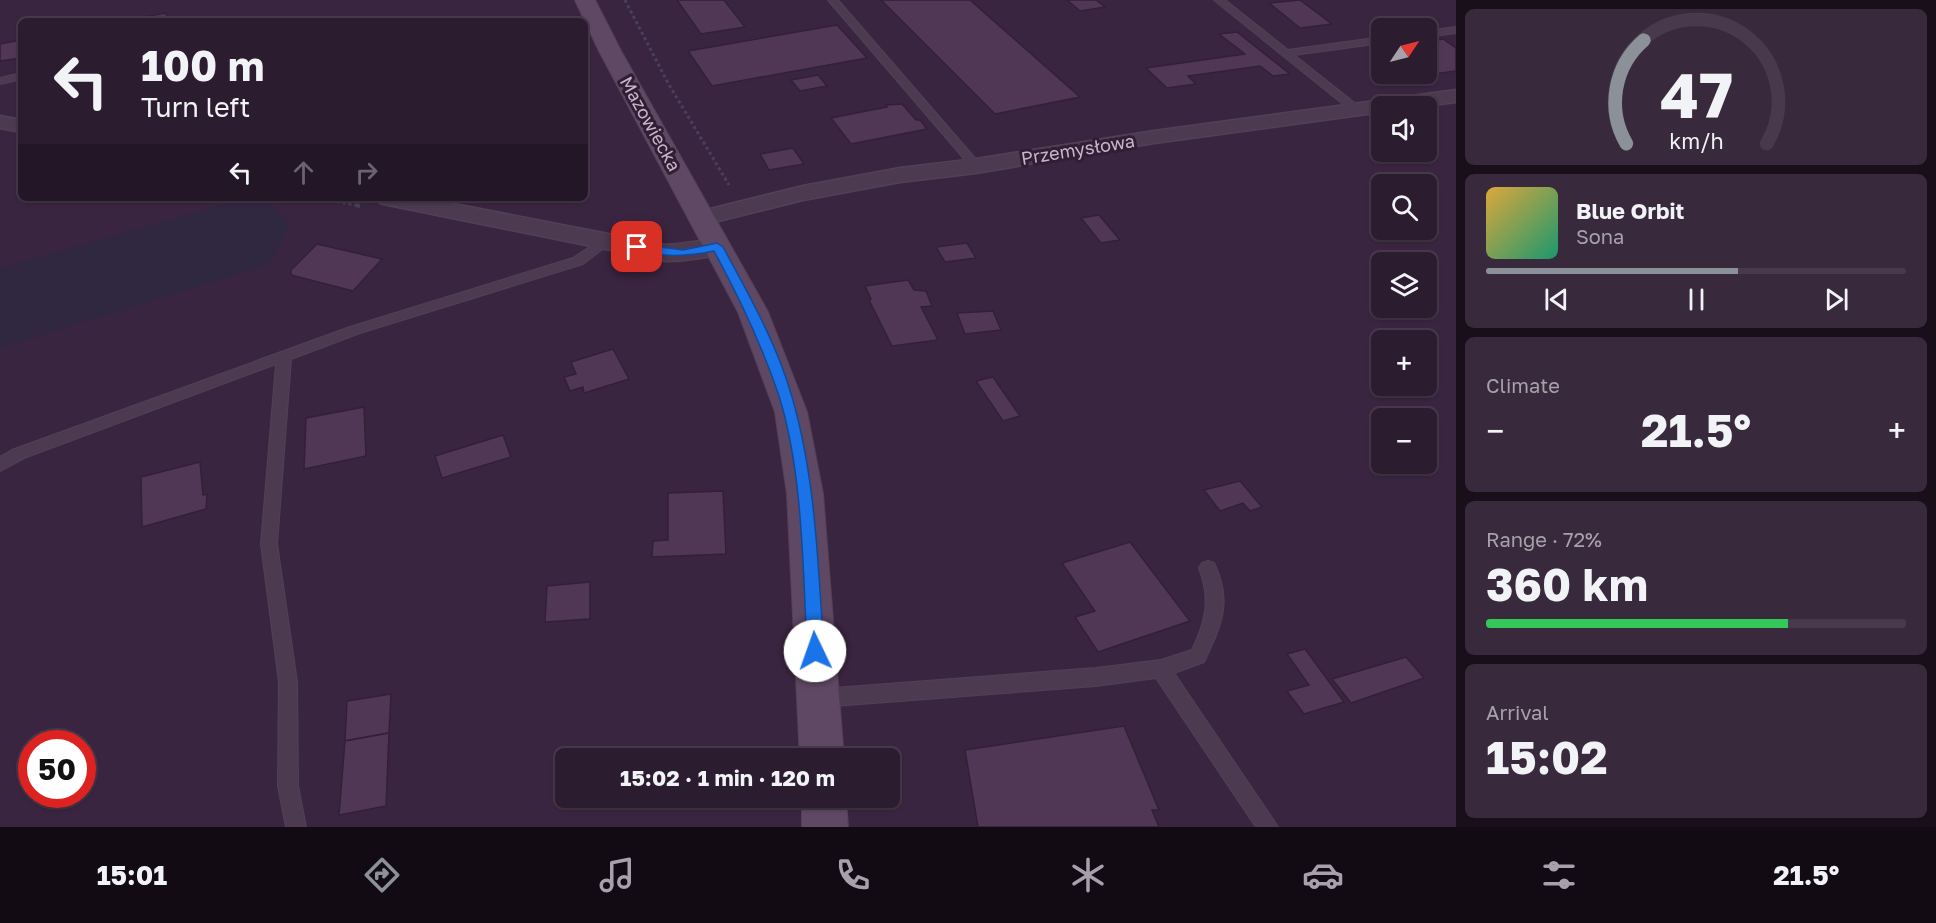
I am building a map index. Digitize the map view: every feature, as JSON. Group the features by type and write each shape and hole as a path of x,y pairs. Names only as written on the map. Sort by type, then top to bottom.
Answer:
{"main road":[{"name":"Mazowiecka","path":"585,0 610,51 753,312 791,412 805,494 821,748"},
{"path":"824,808 825,827"}],"street":[{"name":"Przemysłowa","path":"403,201 665,253 683,253 710,232 814,190 1154,137 1456,96"},
{"path":"0,122 18,125"}],"lane":[{"path":"833,0 976,166"},
{"path":"1219,0 1357,110"},
{"path":"1437,33 1456,30"},
{"path":"1287,52 1371,41"},
{"path":"0,81 18,77"},
{"path":"0,465 18,454 355,330 578,261 605,241"},
{"path":"284,358 268,544 288,682 288,786 296,827"},
{"path":"818,698 1096,677 1161,669 1198,656 1216,617 1216,586 1208,568"},
{"path":"1161,669 1268,827"}],"shaded area":[{"path":"237,201 268,201 290,225 270,264 0,348 0,268"}],"building":[{"path":"677,0 724,0 745,27 701,34"},
{"path":"881,0 970,0 1080,97 995,114"},
{"path":"1067,0 1096,0 1105,7 1080,11"},
{"path":"1300,0 1332,24 1300,28 1269,3"},
{"path":"166,13 167,18 138,18"},
{"path":"837,25 867,58 712,86 688,51"},
{"path":"1237,32 1290,74 1273,76 1260,66 1188,76 1196,84 1167,88 1146,68 1245,54 1219,34"},
{"path":"1443,39 1456,48 1456,71 1437,74 1437,40"},
{"path":"18,41 18,58 0,61 0,44"},
{"path":"818,75 827,86 800,91 791,80"},
{"path":"902,104 927,129 851,144 831,118 887,107 886,105"},
{"path":"793,148 804,164 769,170 760,154"},
{"path":"1099,215 1120,240 1101,243 1081,218"},
{"path":"967,243 976,258 945,262 936,247"},
{"path":"317,244 382,259 353,291 291,275 291,270"},
{"path":"908,280 914,290 926,291 932,306 921,307 938,340 892,346 869,300 871,299 865,286"},
{"path":"993,311 1001,330 965,334 957,313"},
{"path":"613,349 629,379 584,393 583,387 570,391 564,377 576,374 571,362"},
{"path":"993,377 1020,416 1003,421 976,381"},
{"path":"364,407 366,456 304,469 306,418"},
{"path":"503,435 511,457 442,478 435,456"},
{"path":"200,462 203,495 207,494 206,509 142,527 141,477"},
{"path":"1240,481 1262,507 1250,511 1243,503 1220,511 1204,490"},
{"path":"723,491 726,554 652,557 653,541 668,540 668,493"},
{"path":"1130,542 1190,621 1098,652 1075,617 1095,611 1062,563"},
{"path":"590,582 590,619 545,622 547,586"},
{"path":"1305,649 1344,702 1304,714 1287,691 1309,685 1287,654"},
{"path":"1406,657 1424,678 1351,703 1332,679"},
{"path":"391,694 389,733 345,741 347,701"},
{"path":"1124,726 1159,810 1152,810 1159,827 978,827 965,750"},
{"path":"389,733 386,806 339,815 345,741"}],"route":[{"path":"637,247 665,253 683,253 717,247 753,312 791,412 799,453 805,494 815,651"}]}
